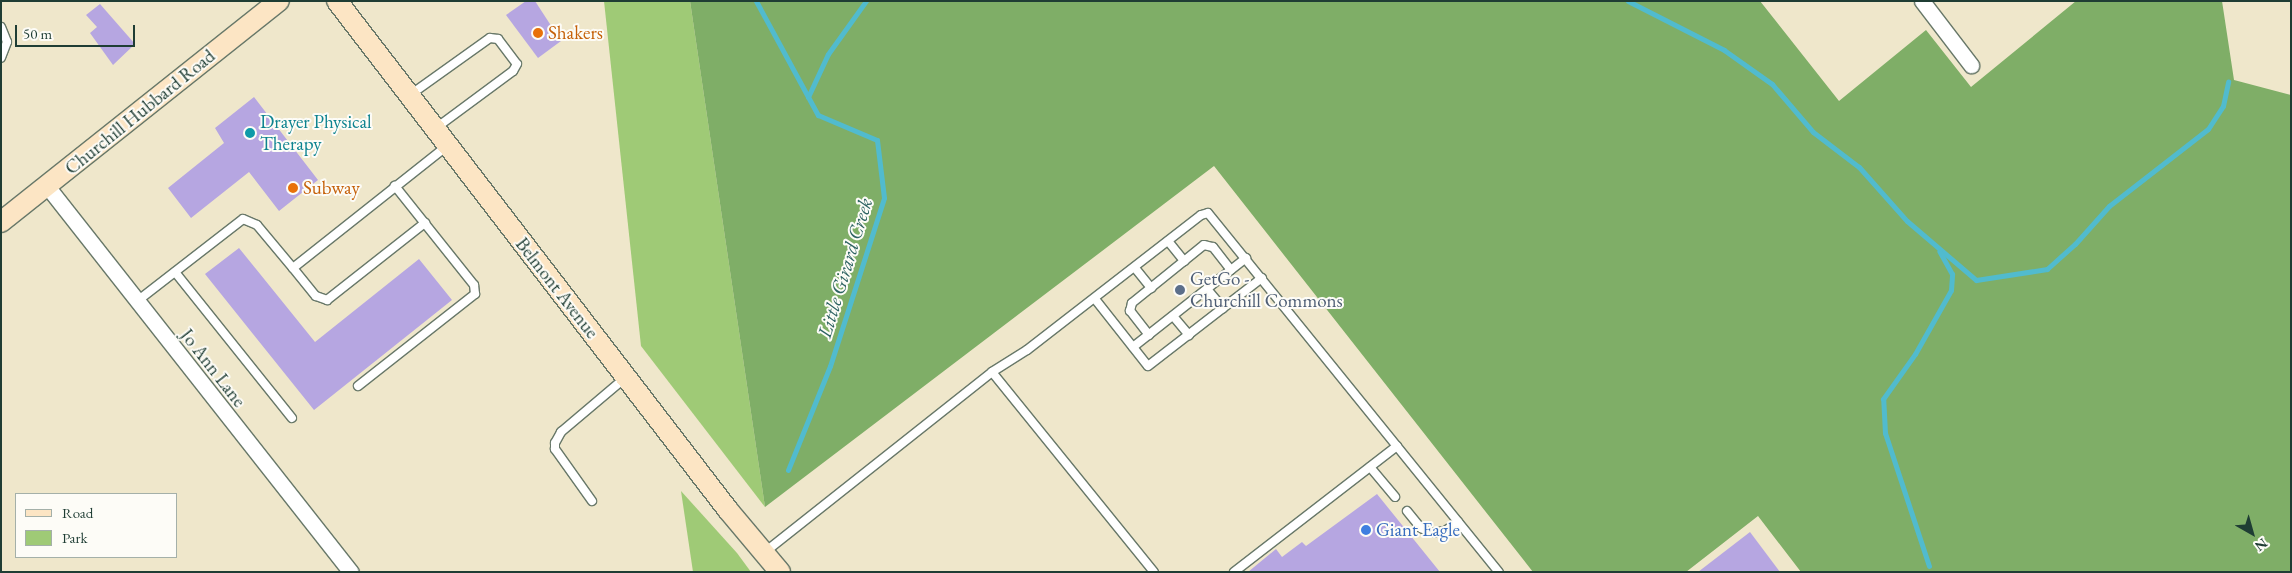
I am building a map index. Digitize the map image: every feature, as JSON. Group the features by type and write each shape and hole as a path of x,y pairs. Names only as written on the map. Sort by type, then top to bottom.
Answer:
{"main road":[{"name":"Churchill Hubbard Road","path":"1,222 279,1"},
{"name":"Belmont Avenue","path":"337,1 728,510 780,572"}],"street":[{"path":"1922,1 1971,65"},
{"name":"Jo Ann Lane","path":"47,186 136,302 351,572"}],"lane":[{"path":"1,27 7,42 1,58"},
{"path":"410,96 490,38 498,39 517,64 513,71 435,129"},
{"path":"293,268 447,146"},
{"path":"358,386 474,294 474,285 395,186"},
{"path":"765,552 992,372 1095,299 1201,215 1208,213 1499,572"},
{"path":"136,302 243,219 257,224 316,296 327,300 425,223"},
{"path":"1168,241 1184,261"},
{"path":"1150,334 1130,307 1184,261 1209,244 1231,270"},
{"path":"1133,347 1246,258"},
{"path":"1134,268 1151,288"},
{"path":"175,272 292,418"},
{"path":"1095,299 1148,366 1262,278"},
{"path":"1207,289 1223,308"},
{"path":"1173,316 1188,335"},
{"path":"992,372 1154,572"},
{"path":"592,501 555,449 555,443 561,432 626,377"},
{"path":"1234,572 1397,446"},
{"path":"1370,466 1395,497"},
{"path":"1407,511 1421,528 1432,533 1445,531 1458,522"}],"green space":[{"path":"604,1 690,1 765,507 641,346"},
{"path":"690,1 1760,1 1839,101 1926,30 1971,87 2076,1 2222,1 2234,80 2291,95 2291,572 1801,572 1758,516 1686,572 1533,572 1214,166 765,507"},
{"path":"681,491 737,553 751,572 693,572"}],"building":[{"name":"Shakers","path":"526,1 535,1 561,41 538,58 506,15"},
{"path":"100,4 135,44 113,65 90,33 97,27 86,15"},
{"path":"254,97 318,180 279,211 249,172 191,218 168,188 224,143 215,128"},
{"path":"239,248 315,342 419,259 452,300 314,410 205,274"},
{"name":"Giant Eagle","path":"1377,494 1440,572 1248,572 1276,549 1282,557 1302,542 1306,546"},
{"path":"1750,532 1780,572 1698,572"}],"waterway":[{"name":"Little Girard Creek","path":"756,1 818,115 877,140 884,198 830,366 788,470"},
{"path":"808,97 828,54 866,1"},
{"path":"1628,1 1724,50 1772,84 1813,132 1859,167 1907,221 1976,280 2047,269 2075,244 2109,206 2208,129 2223,106 2228,82"},
{"path":"1929,566 1885,433 1883,399 1915,354 1951,290 1952,274 1939,251"}],"place":[{"name":"Shakers","path":"538,33"},
{"name":"Drayer Physical Therapy","path":"250,133"},
{"name":"Subway","path":"293,188"},
{"name":"GetGo - Churchill Commons","path":"1180,290"},
{"name":"Giant Eagle","path":"1366,530"}]}
